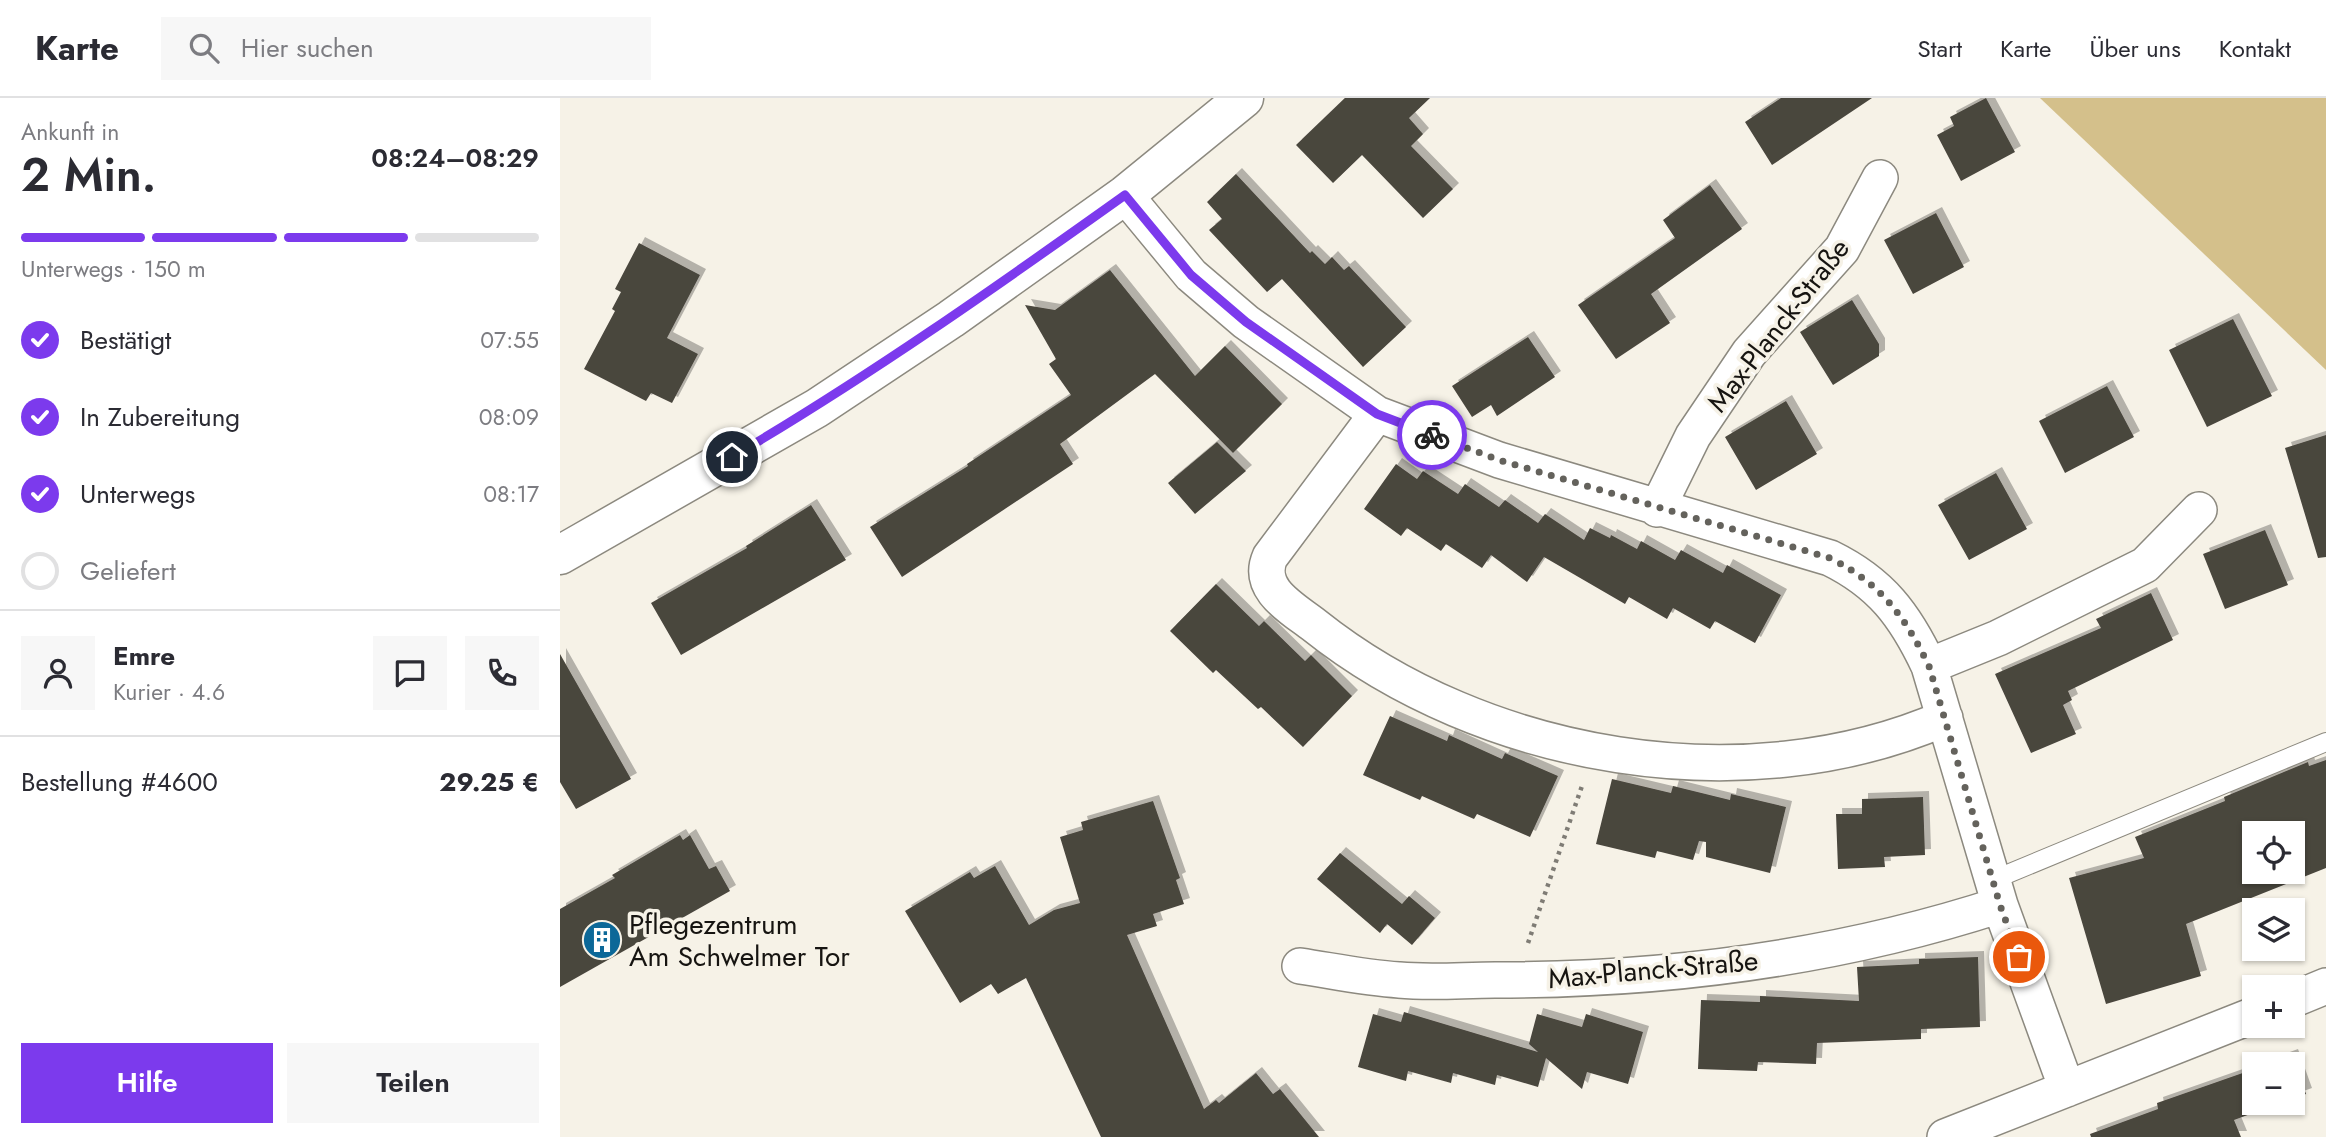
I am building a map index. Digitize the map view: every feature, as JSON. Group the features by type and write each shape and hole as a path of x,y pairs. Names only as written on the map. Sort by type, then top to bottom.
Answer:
{"street":[{"path":"560,555 817,408 951,319 1125,195 1244,98"},
{"name":"Max-Planck-Straße","path":"1657,509 1693,436 1749,353 1842,249 1880,178"},
{"path":"1125,195 1191,275 1246,322 1377,414 1499,460 1657,509 1830,558 1855,570 1891,600 1915,636 1929,666 1996,892 2067,1089"},
{"path":"1377,414 1270,557 1265,569 1268,584 1280,599 1339,646 1406,688 1508,730 1594,750 1669,760 1798,759 1841,753 1900,737 1945,718"},
{"path":"1929,666 2011,632 2145,565 2199,510"},
{"name":"Max-Planck-Straße","path":"1300,966 1400,980 1515,980 1665,973 1785,957 1935,926 1996,892"},
{"path":"2305,995 2326,986"},
{"path":"1945,1137 2242,1020"}],"lane":[{"path":"1996,892 2326,742"}],"path":[{"path":"1515,980 1594,750"}],"shaded area":[{"path":"2040,98 2326,98 2326,370"}],"building":[{"path":"1345,98 1430,98 1409,118 1423,134 1411,146 1453,189 1423,218 1362,155 1333,183 1296,145"},
{"path":"1781,98 1872,98 1772,165 1745,122"},
{"path":"1986,98 2015,152 1961,181 1937,135 1954,126 1950,117"},
{"path":"1236,174 1310,253 1312,251 1325,264 1332,257 1344,270 1349,266 1406,327 1363,367 1282,279 1267,292 1209,230 1222,219 1207,202"},
{"path":"1710,185 1742,229 1651,294 1670,323 1616,359 1578,305 1675,238 1663,220"},
{"path":"1936,213 1964,267 1913,294 1884,240"},
{"path":"639,243 700,275 667,338 698,354 672,403 651,393 646,401 584,369 615,311 612,309 621,292 615,289"},
{"path":"1110,270 1195,376 1225,346 1282,404 1233,453 1155,374 1060,444 1073,464 902,577 870,527 968,466 967,464 1071,395 1049,364 1056,359 1025,305 1055,310"},
{"path":"1852,300 1879,344 1879,356 1833,385 1800,332"},
{"path":"2233,319 2272,396 2207,427 2169,350"},
{"path":"1528,337 1555,377 1497,416 1491,405 1472,417 1452,386"},
{"path":"2107,386 2134,437 2065,473 2039,421"},
{"path":"1786,401 1817,454 1756,490 1725,437"},
{"path":"2326,435 2326,557 2318,558 2285,448"},
{"path":"1217,442 1246,471 1195,514 1168,483"},
{"path":"1396,464 1417,479 1423,471 1458,494 1465,484 1499,507 1505,500 1538,523 1545,514 1584,540 1590,528 1610,538 1611,535 1637,549 1641,541 1675,560 1681,550 1723,573 1727,565 1781,595 1755,643 1715,621 1710,629 1673,608 1667,619 1629,597 1625,604 1544,557 1527,582 1491,555 1482,568 1446,544 1441,551 1407,528 1401,536 1364,509"},
{"path":"1996,473 2027,529 1969,560 1938,505"},
{"path":"811,505 846,560 681,655 651,603 747,548 746,546"},
{"path":"2265,530 2288,585 2225,609 2203,554"},
{"path":"1216,584 1259,626 1264,621 1305,661 1311,655 1352,696 1303,747 1261,707 1258,709 1216,670 1213,673 1170,631"},
{"path":"2151,593 2173,640 2068,691 2072,700 2063,705 2076,734 2031,753 1995,674 2101,628 2096,619"},
{"path":"560,654 631,779 576,809 560,782"},
{"path":"1390,716 1447,741 1449,735 1502,759 1505,753 1558,776 1530,837 1477,814 1474,819 1422,796 1420,800 1363,775"},
{"path":"2326,760 2326,868 2305,876 2305,821 2242,821 2242,884 2286,884 2251,898 2242,898 2242,902 2186,924 2201,976 2106,1004 2069,878 2144,858 2135,837 2225,801 2224,797 2308,762 2309,766"},
{"path":"1612,779 1671,793 1673,786 1730,800 1731,794 1786,807 1770,873 1706,857 1706,842 1699,841 1693,860 1657,851 1655,858 1596,844"},
{"path":"1923,797 1925,855 1884,857 1885,867 1838,869 1836,814 1862,814 1862,799"},
{"path":"1153,801 1180,878 1176,880 1184,904 1153,914 1157,926 1127,935 1204,1109 1216,1100 1219,1103 1256,1073 1273,1094 1280,1089 1319,1137 1101,1137 1026,978 998,994 991,984 960,1003 905,911 970,872 974,878 995,866 1029,925 1054,910 1080,903 1060,837 1083,830 1081,822"},
{"name":"Pflegezentrum Am Schwelmer Tor","path":"680,835 683,840 690,835 709,869 716,866 730,891 560,987 560,909 615,878 612,875"},
{"path":"1340,853 1402,904 1409,896 1435,918 1412,945 1387,924 1380,933 1317,879"},
{"path":"1978,957 1980,1027 1921,1029 1921,1039 1817,1043 1816,1064 1758,1062 1757,1071 1698,1069 1701,1000 1760,1002 1760,996 1859,1001 1857,967 1919,964 1919,959"},
{"path":"1404,1012 1538,1052 1529,1044 1537,1014 1582,1027 1586,1014 1643,1032 1628,1084 1587,1072 1582,1089 1546,1058 1538,1087 1497,1075 1495,1085 1453,1073 1451,1083 1408,1071 1406,1081 1358,1067 1373,1014 1401,1022"},
{"path":"2242,1073 2242,1115 2248,1115 2234,1120 2241,1137 2091,1137 2090,1134 2158,1109 2157,1103"}],"way so far":[{"path":"1432,435 1499,460 1657,509 1830,558 1855,570 1891,600 1915,636 1929,666 2000,905 2019,957"}],"place":[{"name":"Pflegezentrum Am Schwelmer Tor","path":"602,940"}],"route":[{"path":"732,457 817,408 951,319 1125,195 1191,275 1246,322 1377,414 1432,435"}]}
